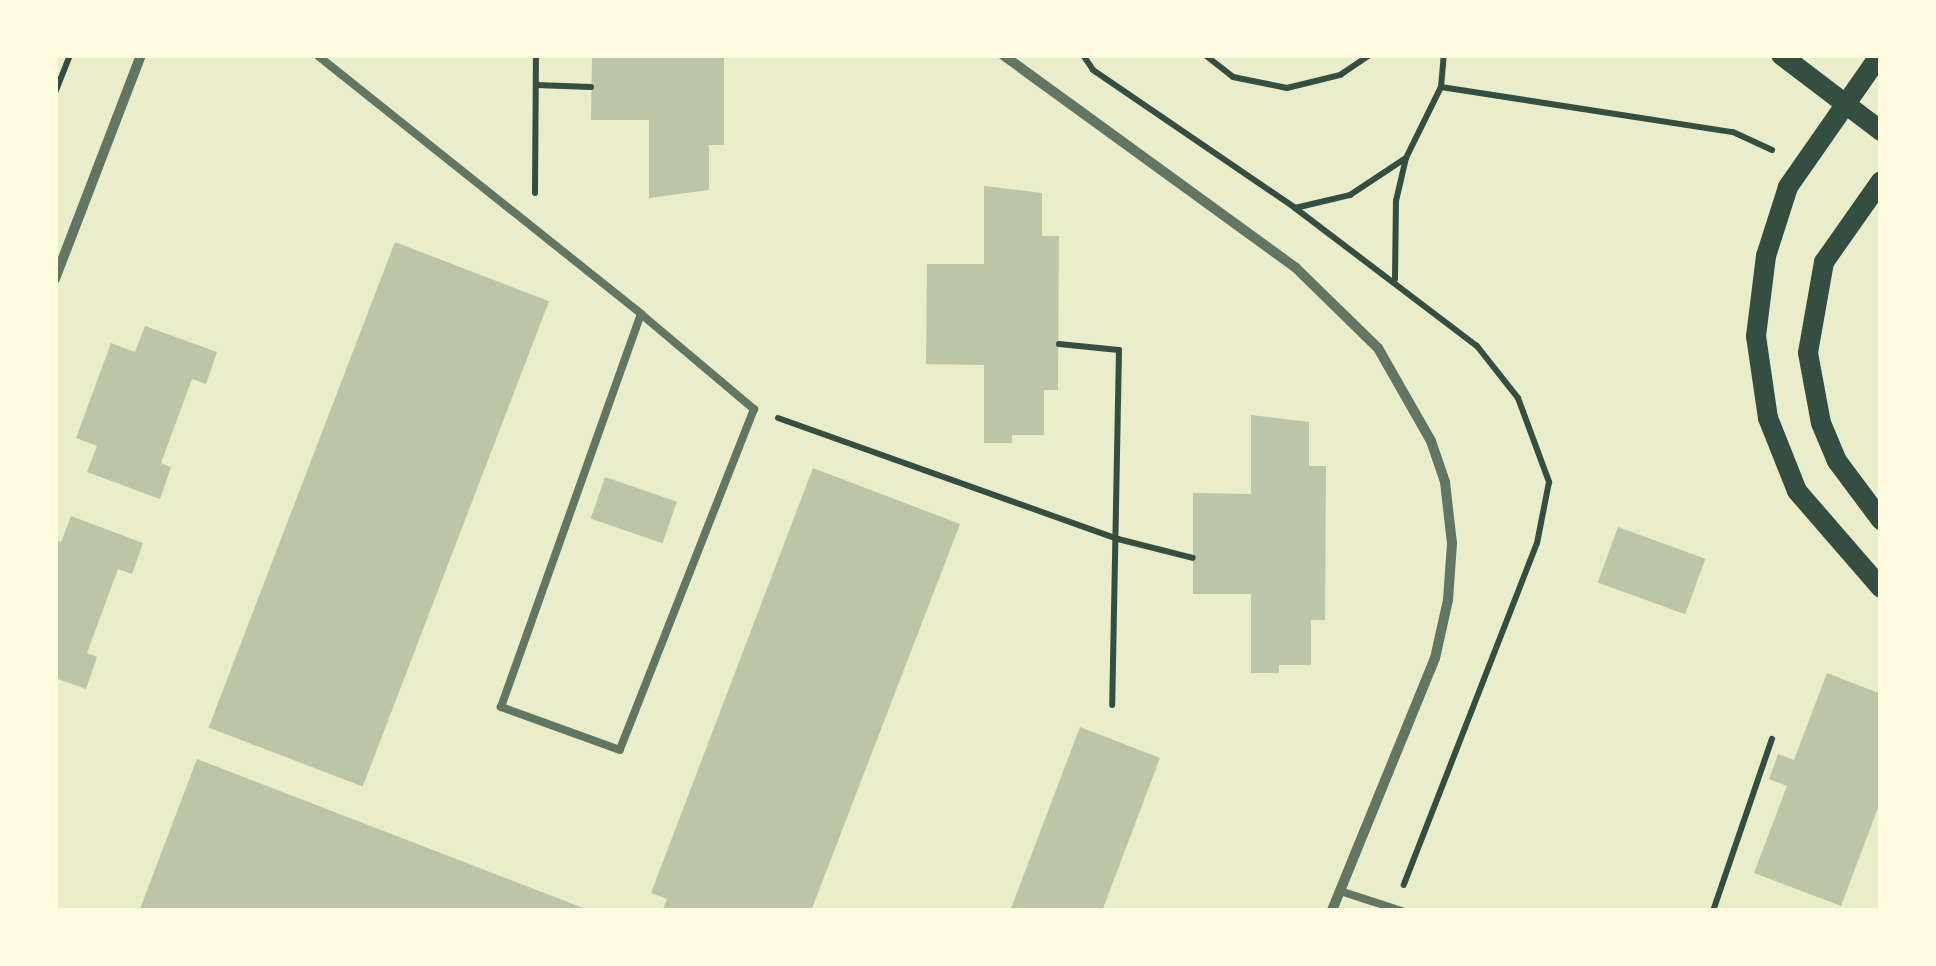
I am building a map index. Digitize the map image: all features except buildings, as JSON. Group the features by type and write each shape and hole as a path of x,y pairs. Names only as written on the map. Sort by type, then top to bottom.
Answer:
{"main road":[{"path":"1781,55 1881,131"},
{"path":"1880,55 1800,167 1766,256 1758,299 1758,378 1798,491 1881,588"},
{"path":"1881,181 1824,262 1808,353 1832,448 1881,520"}],"street":[{"path":"55,279 59,256 142,55"},
{"path":"1003,55 1296,268 1378,348 1431,441 1445,482 1452,542 1448,600 1435,658 1332,911"}],"lane":[{"path":"317,55 642,314 754,409 620,750 501,707 642,314"},
{"path":"1340,891 1402,911"}],"path":[{"path":"55,93 70,55"},
{"path":"535,229 536,55"},
{"path":"1083,55 1093,70 1395,279 1393,226 1406,158 1441,87 1444,55"},
{"path":"1205,55 1233,77 1287,88 1340,76 1370,55"},
{"path":"536,86 591,87"},
{"path":"1441,87 1734,132 1800,167"},
{"path":"1295,208 1350,195 1406,158"},
{"path":"1059,344 1120,350 1112,705"},
{"path":"754,409 1118,539 1193,558"},
{"path":"1713,911 1772,740"}]}
